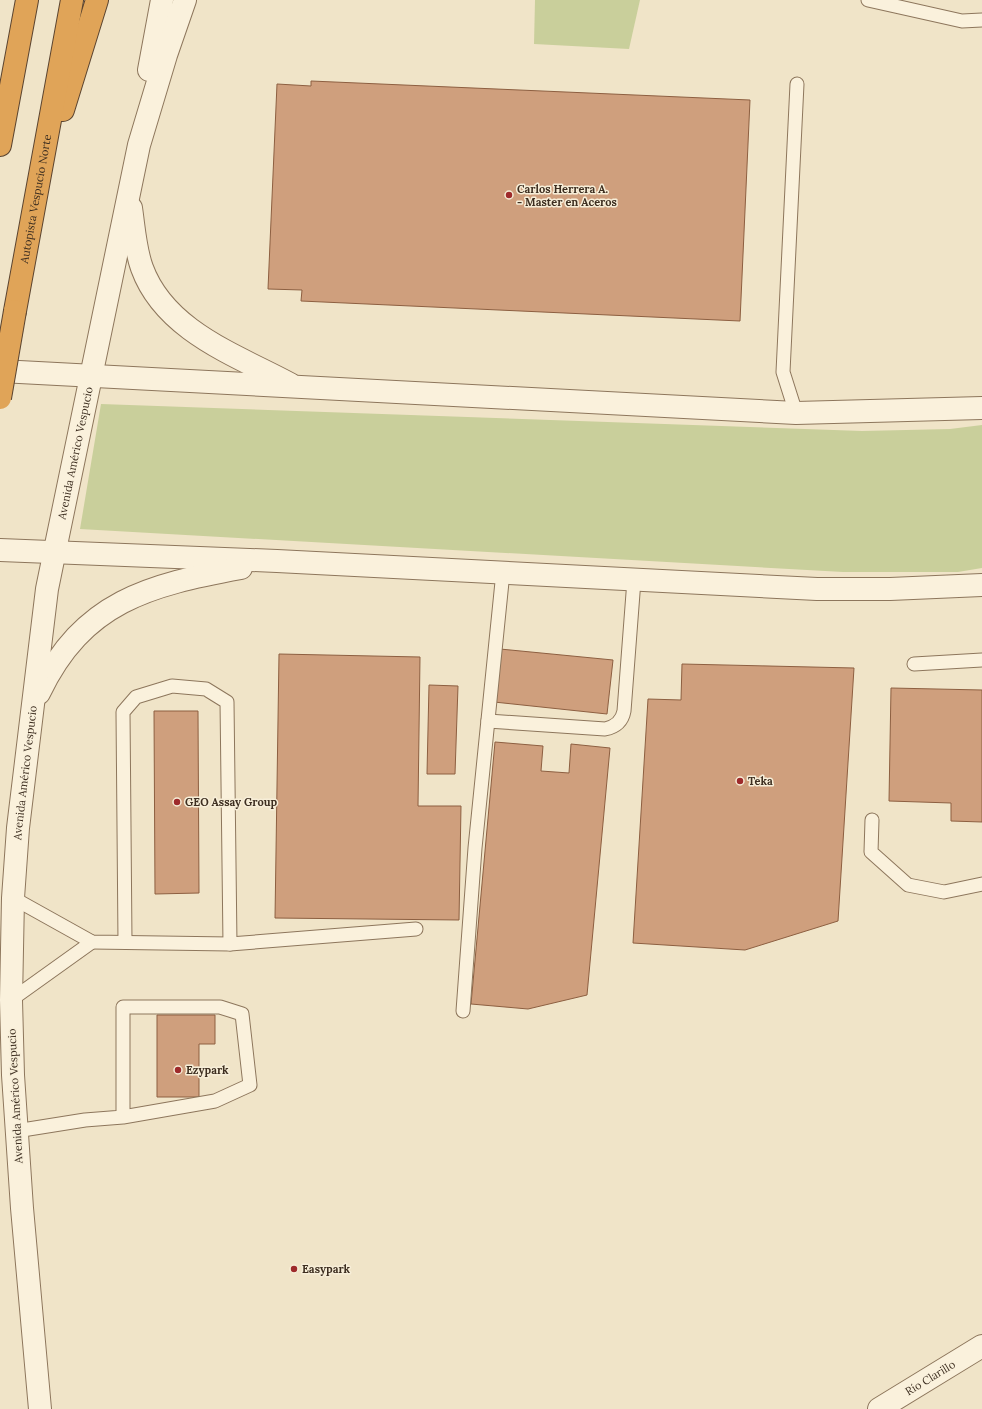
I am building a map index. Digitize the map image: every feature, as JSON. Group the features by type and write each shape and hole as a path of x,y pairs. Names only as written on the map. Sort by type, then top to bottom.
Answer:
{"highway":[{"path":"0,145 27,0"},
{"name":"Autopista Vespucio Norte","path":"0,398 72,0"},
{"path":"42,162 66,103 97,0"}],"street":[{"name":"Avenida Américo Vespucio","path":"140,145 146,87 162,0"},
{"name":"Avenida Américo Vespucio","path":"40,1409 28,1297 16,1131 11,1000 13,898 18,828 47,590 90,376 128,194 140,145 166,55 185,0"},
{"path":"128,194 137,251 142,268 149,284 161,301 175,316 209,342 294,386"},
{"path":"0,371 796,414 982,408"},
{"path":"0,550 55,550 817,589 890,589 982,585"},
{"path":"32,708 56,661 74,639 101,614 147,590 176,581 278,561"},
{"name":"Río Clarillo","path":"879,1409 982,1346"}],"lane":[{"path":"868,0 962,21 982,20"},
{"path":"796,414 783,372 797,84"},
{"path":"463,1011 475,848 503,572"},
{"path":"488,721 605,729 617,725 623,716 624,711 634,580"},
{"path":"914,664 982,660"},
{"path":"125,942 123,712 136,697 172,686 206,690 227,702 230,944"},
{"path":"872,820 871,852 908,885 944,892 982,884"},
{"path":"13,898 92,942 230,944 416,929"},
{"path":"11,1000 92,942"},
{"path":"16,1131 85,1120 123,1117 215,1101 250,1085 242,1014 220,1007 123,1007 123,1117"}],"green space":[{"path":"535,0 640,0 629,49 534,44"},
{"path":"101,404 862,431 950,429 982,425 982,568 958,572 843,572 80,529"}],"building":[{"name":"Carlos Herrera A. - Master en Aceros","path":"311,81 750,100 740,321 301,301 302,290 268,289 277,84 311,86"},
{"path":"500,649 613,660 607,714 494,702"},
{"path":"279,654 420,657 418,806 461,806 459,920 275,918"},
{"path":"682,664 854,668 838,921 745,950 633,943 648,699 681,700"},
{"path":"429,685 458,686 455,774 427,774"},
{"path":"891,688 982,690 982,822 951,821 951,803 889,801"},
{"name":"GEO Assay Group","path":"154,711 198,711 199,893 155,894"},
{"path":"495,742 543,746 541,771 569,773 571,744 610,748 587,995 528,1009 471,1004"},
{"name":"Ezypark","path":"157,1015 215,1015 215,1044 199,1044 199,1097 157,1097"}],"place":[{"name":"Carlos Herrera A. - Master en Aceros","path":"509,195"},
{"name":"Teka","path":"740,781"},
{"name":"GEO Assay Group","path":"177,802"},
{"name":"Ezypark","path":"178,1070"},
{"name":"Easypark","path":"294,1269"}]}
